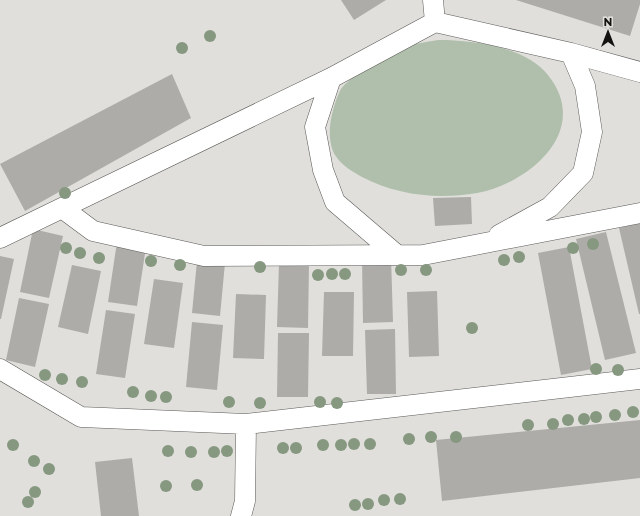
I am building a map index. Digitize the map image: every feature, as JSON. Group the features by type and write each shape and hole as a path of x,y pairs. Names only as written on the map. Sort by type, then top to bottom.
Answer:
{"lane":[{"path":"433,0 435,22"},
{"path":"0,238 331,78 435,22 571,53 640,72"},
{"path":"483,244 550,207 582,173 592,132 585,86 571,53"},
{"path":"331,78 315,127 323,170 332,196 335,202 397,255"},
{"path":"62,208 93,230 204,256 423,255 640,213"},
{"path":"0,369 81,417 246,424 640,379"},
{"path":"241,516 245,501 246,424"}],"green space":[{"path":"438,40 482,43 512,51 526,57 538,65 548,75 560,95 563,115 559,134 549,151 534,166 517,178 497,187 477,193 432,196 403,192 375,183 351,170 335,155 331,142 330,123 341,89 351,79 390,51 406,46"}],"building":[{"path":"341,0 386,0 354,20"},
{"path":"516,0 640,0 640,4 630,36"},
{"path":"172,74 191,118 25,211 0,164"},
{"path":"471,197 472,224 435,226 433,198"},
{"path":"640,223 640,314 639,314 619,228"},
{"path":"33,229 63,236 49,298 20,292"},
{"path":"606,232 636,353 605,360 576,239"},
{"path":"117,242 146,247 137,306 108,302"},
{"path":"569,247 592,369 561,375 538,253"},
{"path":"0,256 14,259 1,319 0,319"},
{"path":"391,257 393,322 363,323 362,258"},
{"path":"197,261 225,263 220,316 192,313"},
{"path":"279,263 309,264 308,328 277,327"},
{"path":"72,265 101,271 88,334 58,327"},
{"path":"154,279 183,283 174,348 144,344"},
{"path":"437,291 439,356 409,357 407,292"},
{"path":"324,292 354,292 353,356 322,356"},
{"path":"236,294 266,295 264,359 233,358"},
{"path":"19,298 49,304 35,367 6,360"},
{"path":"106,310 135,314 125,378 96,374"},
{"path":"192,322 223,325 217,390 186,387"},
{"path":"395,329 396,394 367,394 365,330"},
{"path":"278,333 309,333 308,397 277,397"},
{"path":"640,420 640,478 442,501 436,440"},
{"path":"132,458 139,516 101,516 95,462"}]}
